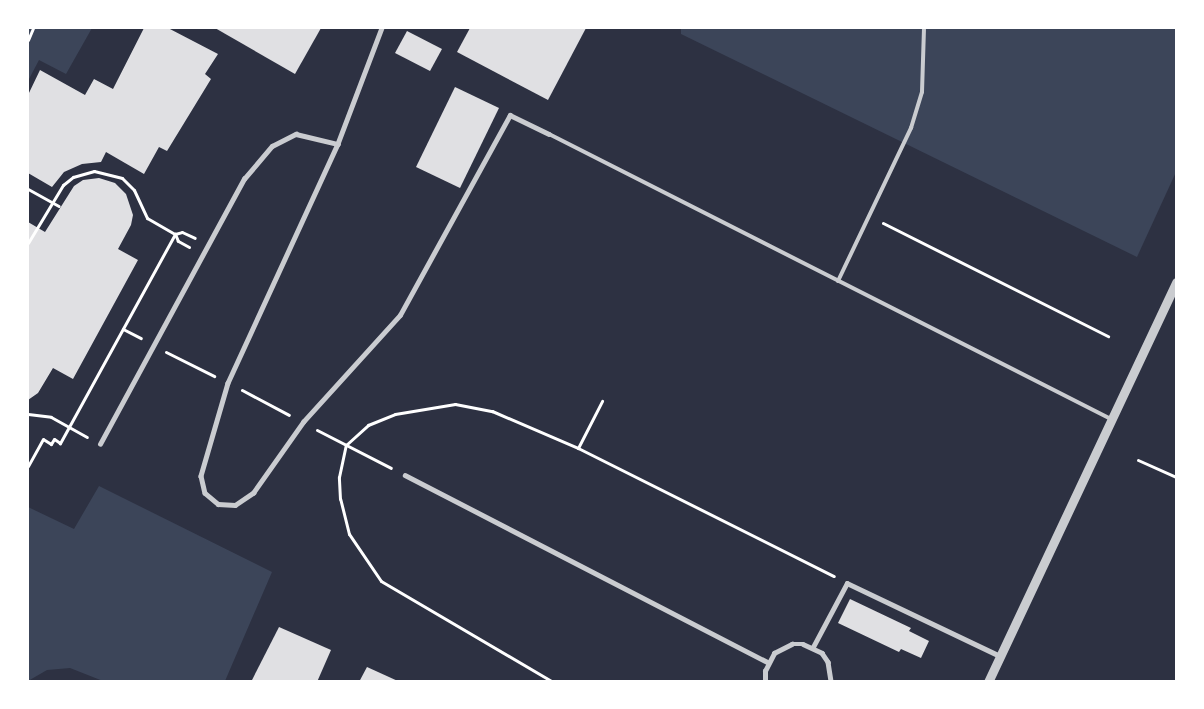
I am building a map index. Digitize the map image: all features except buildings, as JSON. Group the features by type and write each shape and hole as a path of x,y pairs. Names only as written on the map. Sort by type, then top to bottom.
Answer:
{"street":[{"path":"382,28 338,144 228,383 201,476 205,493 218,504 234,505 253,493 303,422 400,315 510,114 549,134"},
{"path":"100,444 244,179 272,146 296,134 338,144"},
{"path":"988,682 1176,282"},
{"path":"405,475 768,662"},
{"path":"813,647 847,583 1000,656"},
{"path":"765,682 768,662 774,653 792,644 813,647 828,662 831,682"}],"lane":[{"path":"838,281 911,128 922,92 926,46 924,28"},
{"path":"549,134 1111,419"}],"path":[{"path":"28,40 33,28"},
{"path":"28,244 29,236 62,185 73,177 104,171 128,183 147,218 175,234 178,241 193,250"},
{"path":"28,189 59,206"},
{"path":"870,216 1108,336"},
{"path":"28,466 43,439 51,444 54,439 60,443 175,234 182,232 198,240"},
{"path":"168,352 210,374"},
{"path":"244,392 274,407"},
{"path":"578,448 602,400"},
{"path":"553,682 381,580 349,534 339,477 346,445 368,425 396,414 455,404 492,410 578,448 847,583"},
{"path":"28,414 45,415 100,444"},
{"path":"364,454 405,475"},
{"path":"1138,460 1176,477"}],"shaded area":[{"path":"28,28 92,28 66,74 39,60 28,81"},
{"path":"681,28 1176,28 1176,172 1137,257 681,34"},
{"path":"99,486 272,572 225,681 103,681 70,668 47,670 28,681 28,507 74,529"}]}
